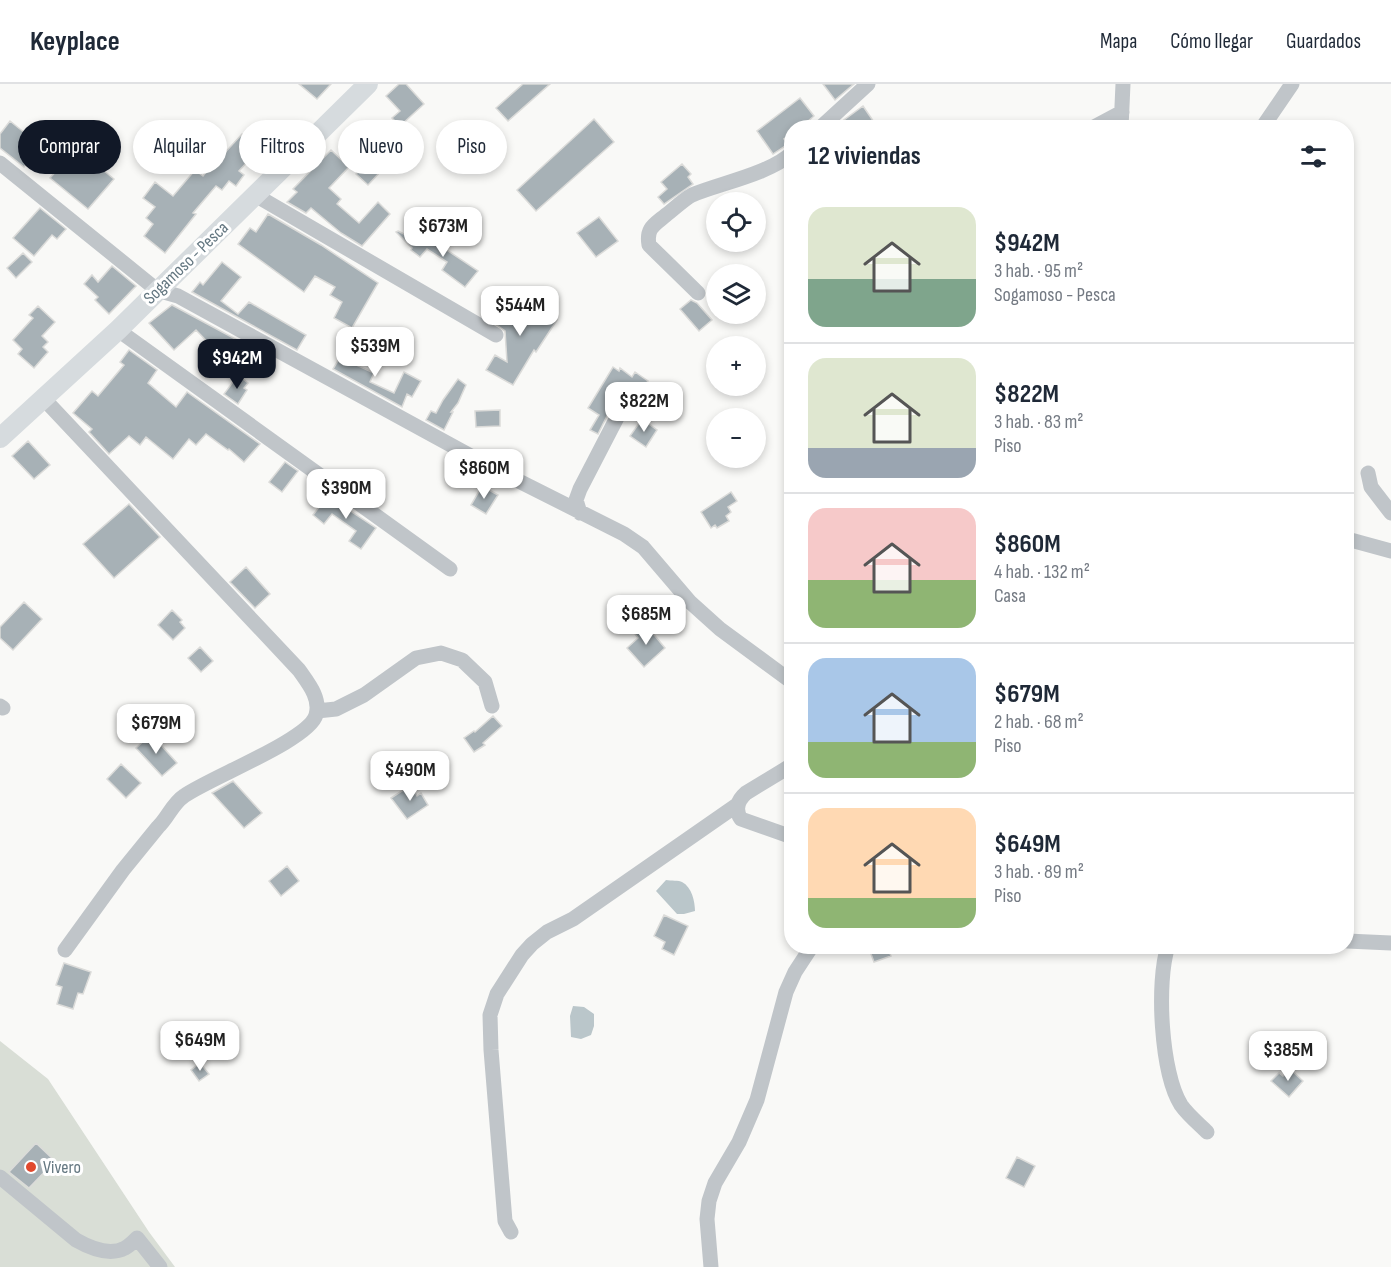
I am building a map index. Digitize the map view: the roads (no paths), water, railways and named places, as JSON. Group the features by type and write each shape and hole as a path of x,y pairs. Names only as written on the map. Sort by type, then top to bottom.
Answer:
{"main road":[{"name":"Sogamoso - Pesca","path":"0,438 118,330 368,84"}],"street":[{"path":"829,120 868,84"},
{"path":"1122,120 1123,84"},
{"path":"1267,120 1292,84"},
{"path":"1107,120 1122,112"},
{"path":"698,293 649,245 647,236 652,226 690,196 784,160"},
{"path":"0,163 157,290 178,296 580,513 624,534 643,547 690,602 720,629 784,676"},
{"path":"255,195 496,335"},
{"path":"118,330 450,569"},
{"path":"44,399 299,670 312,689 317,711 314,722 290,740 182,797 123,870 64,950"},
{"path":"580,513 576,500 580,489 624,404"},
{"path":"1368,473 1371,487 1391,513"},
{"path":"1354,541 1391,551"},
{"path":"317,711 336,709 364,695 416,658 441,653 462,660 485,682 492,706"},
{"path":"511,1232 506,1221 491,1050 490,1015 497,994 517,962 532,944 547,932 573,919 737,805 746,793 784,770"},
{"path":"737,805 741,819 784,834"},
{"path":"1354,941 1391,944"},
{"path":"711,1267 707,1219 709,1201 715,1184 739,1143 757,1100 786,992 807,954"},
{"path":"1165,954 1161,982 1164,1046 1171,1079 1181,1105 1207,1132"},
{"path":"0,1177 76,1240 106,1251 125,1248 137,1238 160,1267"}],"place":[{"name":"Vivero","path":"31,1167"}]}
